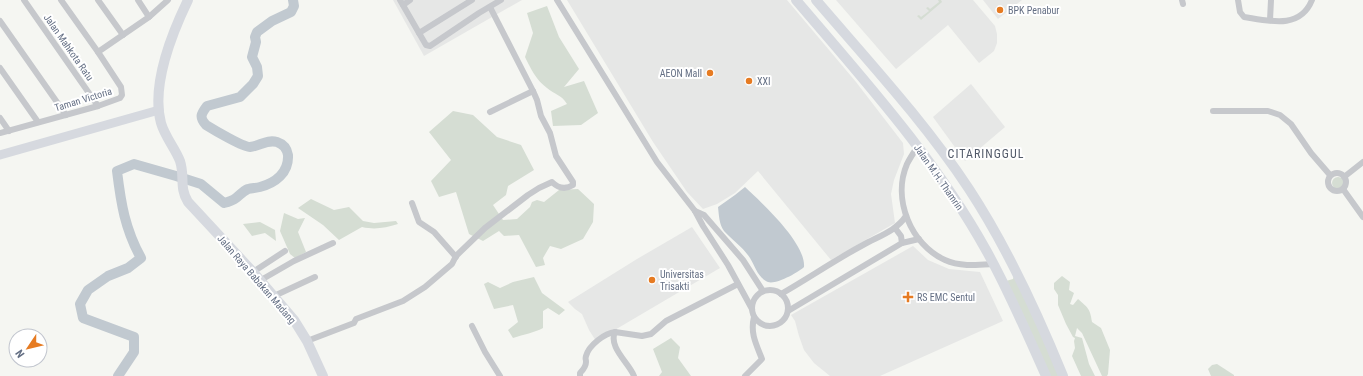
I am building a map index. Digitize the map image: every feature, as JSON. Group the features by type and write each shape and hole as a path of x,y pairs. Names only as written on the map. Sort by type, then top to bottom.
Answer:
{"main road":[{"path":"159,110 158,97 166,55 175,27 188,0"},
{"name":"Jalan M.H. Thamrin","path":"796,0 890,110 918,146 958,204 994,264 1023,323 1046,376"},
{"name":"Jalan M.H. Thamrin","path":"816,0 922,124 969,189 1007,255 1036,310 1063,376"},
{"name":"Jalan Raya Babakan Madang","path":"159,110 163,129 179,159 182,169 182,193 188,202 254,272 294,320 307,341 323,376"},
{"path":"986,250 994,256 1005,276 1011,276 1011,264 1007,255"}],"street":[{"name":"Jalan Mahkota Ratu","path":"24,0 98,106"},
{"path":"61,0 98,52 150,16 168,0"},
{"path":"98,0 123,35"},
{"path":"138,0 150,16"},
{"path":"410,0 401,2 426,44 430,46 501,0"},
{"path":"419,33 472,0 479,13"},
{"path":"557,0 654,158 695,211 718,248 752,309 754,317 751,327 755,343 762,360 745,376"},
{"path":"1238,0 1240,12 1244,17 1278,22 1294,20 1308,9 1312,0"},
{"path":"1270,20 1271,0"},
{"path":"307,341 354,323 356,319 403,301 432,282 452,264 456,257 485,228 539,188 552,182 557,187 562,188 573,185 573,182 556,156 550,134 541,116 533,91 490,7"},
{"path":"0,21 66,115"},
{"name":"Taman Victoria","path":"0,133 98,106 120,98 123,92 98,52"},
{"path":"0,68 38,122"},
{"path":"490,112 533,91"},
{"path":"0,155 159,110"},
{"path":"1213,111 1268,111 1280,114 1291,124 1330,175"},
{"path":"0,118 9,131"},
{"path":"918,146 907,165 902,187 903,204 909,225 919,239 930,250 946,260 954,263 972,265 994,264"},
{"path":"1344,176 1363,162"},
{"path":"1338,172 1344,176 1346,182 1343,189 1335,191 1329,187 1327,182 1330,175 1338,172"},
{"path":"1343,189 1363,216"},
{"path":"412,203 419,222 434,232 456,257"},
{"path":"695,211 704,215 743,260 763,291"},
{"path":"781,294 864,244 895,228 906,216"},
{"path":"895,228 901,236 902,243"},
{"path":"788,311 902,243 919,239"},
{"path":"261,280 294,261 333,243"},
{"path":"254,272 285,251"},
{"path":"274,296 315,277"},
{"path":"580,376 580,373 585,368 587,363 587,353 604,335 615,332 642,336 651,334 666,321 738,284"},
{"path":"752,309 755,298 763,291 771,290 781,294 788,303 788,311 783,321 773,326 762,324 754,317"},
{"path":"472,326 485,352 500,376"},
{"path":"615,332 614,338 618,351 634,376"}],"shaded area":[{"path":"393,0 522,0 424,56"},
{"path":"567,0 787,0 856,82 903,143 904,154 894,180 891,194 895,223 831,260 758,171 735,193 717,204 703,209 687,192 653,142"},
{"path":"836,0 973,0 995,26 997,43 994,51 979,63 948,25 896,69"},
{"path":"938,0 941,0 942,2 921,20 917,16 919,15 921,17 929,11 926,8 928,7 930,9 939,2"},
{"name":"BPK Penabur","path":"983,0 1022,0 998,19"},
{"path":"547,6 559,37 579,69 564,87 584,81 598,113 581,125 553,126 551,111 567,104 560,96 543,85 534,74 525,57 533,33 527,13"},
{"path":"971,84 1005,127 965,161 933,117"},
{"path":"453,111 473,115 497,137 521,145 534,170 508,186 506,195 493,205 503,220 517,219 530,207 532,202 537,200 544,202 559,190 578,189 594,204 593,222 583,239 561,249 550,246 543,258 545,265 536,267 519,235 504,236 499,231 483,241 469,234 456,192 439,197 431,181 451,160 429,132"},
{"path":"1340,177 1343,178 1343,188 1336,189 1333,188 1332,181 1333,178"},
{"path":"745,187 782,224 798,247 803,257 804,267 793,275 776,282 768,282 757,272 750,258 741,247 724,231 721,225 718,207"},
{"path":"311,199 334,210 349,207 363,221 374,223 396,221 398,224 380,228 362,227 339,240 323,225 298,208"},
{"path":"284,213 298,219 305,218 298,232 306,252 295,258 290,254 280,231"},
{"path":"260,222 275,230 276,241 265,233 252,236 243,224"},
{"name":"Universitas Trisakti","path":"692,227 720,268 596,341 582,314 568,302"},
{"name":"RS EMC Sentul","path":"913,246 928,260 949,269 980,272 1003,321 880,376 830,376 814,363 804,350 795,321 791,315"},
{"path":"1014,275 1060,376 1049,376 1006,281 1013,279"},
{"path":"1062,276 1070,282 1069,290 1074,293 1070,304 1073,305 1078,299 1088,309 1092,322 1101,328 1110,350 1107,376 1102,376 1082,333 1077,328 1075,336 1082,338 1089,364 1095,376 1081,376 1072,356 1075,348 1075,338 1066,324 1058,305 1058,295 1054,289 1054,283"},
{"path":"534,277 542,293 565,310 559,315 548,308 543,311 543,328 513,338 508,330 518,322 513,305 494,309 484,284 488,282 500,288 513,282"},
{"path":"671,338 680,347 678,358 691,376 659,376 662,372 653,349"},
{"path":"1217,364 1234,376 1211,376 1208,369 1212,365"}],"waterway":[{"path":"118,376 134,352 134,337 83,318 80,304 88,290 108,276 128,268 141,258 131,237 124,216 117,171 134,164 176,176 201,184 224,203 234,199 246,190 260,187 276,180 284,172 288,161 288,155 283,145 270,141 250,147 246,146 228,138 206,125 202,120 202,116 203,111 207,106 240,97 253,84 258,76 257,67 252,57 257,32 272,21 291,12 294,6 293,0"}],"place":[{"name":"BPK Penabur","path":"1000,10"},
{"name":"AEON Mall","path":"710,73"},
{"name":"XXI","path":"749,81"},
{"name":"Universitas Trisakti","path":"652,280"},
{"name":"RS EMC Sentul","path":"908,297"}],"district":[{"name":"CITARINGGUL","path":"986,154"}]}
